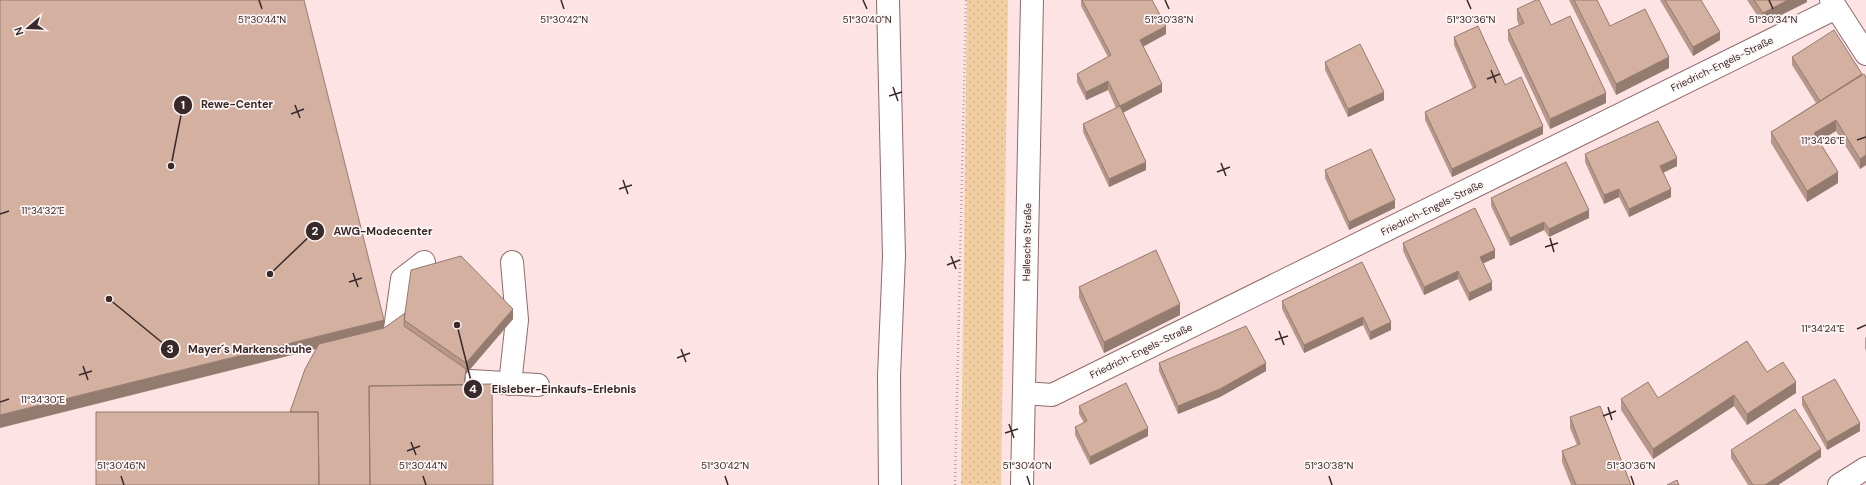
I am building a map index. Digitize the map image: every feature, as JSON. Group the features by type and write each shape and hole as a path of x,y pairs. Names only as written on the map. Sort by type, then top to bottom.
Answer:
{"street":[{"path":"888,0 894,256 890,376 890,485"},
{"name":"Hallesche Straße","path":"1022,485 1032,0"},
{"path":"1833,4 1866,54"},
{"name":"Friedrich-Engels-Straße","path":"1024,393 1052,395 1833,4"},
{"path":"376,362 394,336 402,279 424,262"},
{"path":"510,384 517,320 512,262"},
{"path":"415,378 538,385"},
{"path":"1839,485 1866,468"}],"path":[{"path":"955,485 966,0"}],"shaded area":[{"path":"967,0 1008,0 1001,485 961,485"}],"building":[{"path":"0,0 304,0 384,320 0,415"},
{"path":"1082,0 1152,0 1166,26 1140,40 1162,84 1120,106 1108,81 1086,92 1077,74 1111,55"},
{"path":"1539,0 1551,25 1570,16 1606,93 1550,119 1508,30 1524,23 1517,9"},
{"path":"1574,0 1597,0 1610,26 1645,9 1669,57 1616,84"},
{"path":"1665,0 1701,0 1720,32 1693,47"},
{"path":"1754,0 1788,0 1763,13"},
{"path":"1478,26 1505,85 1521,77 1543,126 1452,169 1425,112 1476,87 1454,37"},
{"path":"1834,30 1862,74 1820,101 1792,57"},
{"path":"1360,44 1384,92 1348,109 1325,62"},
{"path":"1864,74 1866,78 1866,155 1860,159 1836,120 1814,133 1838,172 1807,191 1771,132"},
{"path":"1120,106 1146,162 1109,179 1083,124"},
{"path":"1658,121 1677,158 1660,166 1671,189 1629,209 1619,189 1604,195 1585,154"},
{"path":"1371,149 1395,200 1349,222 1325,170"},
{"path":"1566,162 1589,210 1549,229 1544,222 1510,238 1491,198"},
{"path":"1475,208 1495,250 1480,257 1492,282 1469,293 1458,271 1424,287 1403,243"},
{"path":"1156,250 1180,304 1104,342 1079,287"},
{"path":"461,256 513,309 466,363 404,320 411,270"},
{"path":"1362,262 1391,322 1370,332 1363,317 1304,345 1282,301"},
{"path":"405,313 404,326 466,369 464,385 369,386 370,485 319,485 318,412 290,412 305,369 319,344 384,328"},
{"path":"1246,326 1266,363 1220,389 1178,406 1159,363"},
{"path":"1747,341 1767,372 1783,362 1796,382 1747,414 1734,395 1653,449 1621,399 1648,382 1658,398"},
{"path":"1835,379 1860,423 1827,442 1802,397"},
{"path":"1126,383 1148,428 1090,457 1075,427 1087,421 1079,406"},
{"path":"492,384 493,485 370,485 369,386"},
{"path":"1600,406 1631,485 1576,485 1562,451 1580,444 1570,417"},
{"path":"1795,409 1821,449 1765,485 1753,485 1731,450"},
{"path":"96,412 318,412 319,485 96,485"},
{"path":"1677,480 1679,485 1667,485"}],"place":[{"name":"Rewe-Center","path":"171,166"},
{"name":"AWG-Modecenter","path":"270,274"},
{"name":"Mayer´s Markenschuhe","path":"109,299"},
{"name":"Eisleber-Einkaufs-Erlebnis","path":"457,325"}]}
